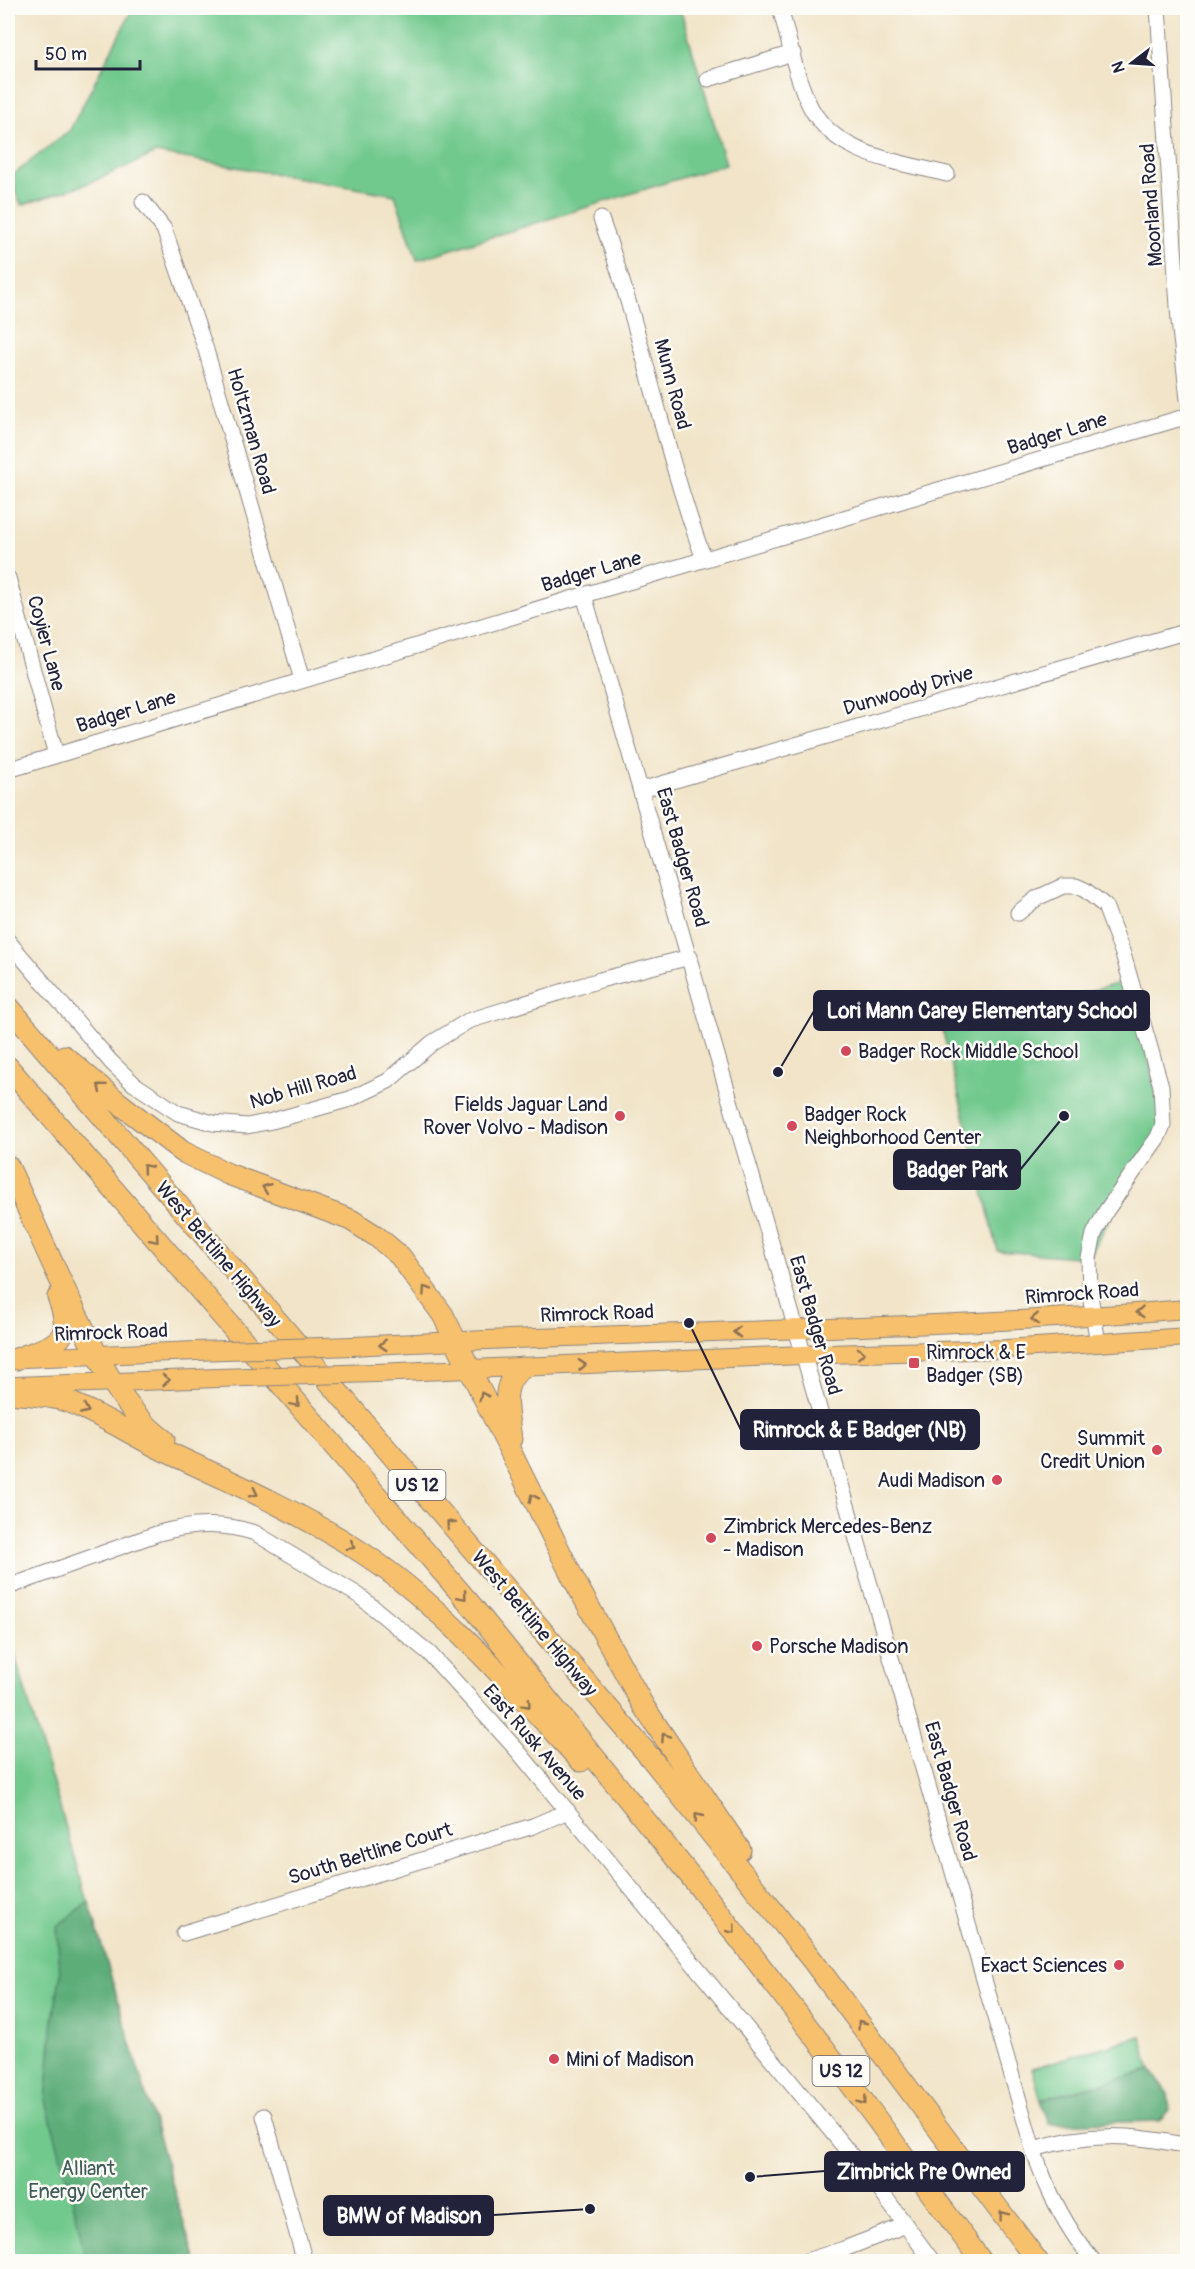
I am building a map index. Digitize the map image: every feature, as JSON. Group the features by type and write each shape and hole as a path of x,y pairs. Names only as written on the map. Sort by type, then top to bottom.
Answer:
{"highway":[{"path":"11,1010 119,1103 183,1152 228,1174 351,1220 376,1236 400,1256 414,1272 443,1315 573,1578 644,1707 813,1960"},
{"name":"West Beltline Highway","path":"11,1010 650,1757 813,1960 1038,2262"},
{"name":"West Beltline Highway","path":"8,1067 471,1605 696,1883 824,2048 982,2262"},
{"path":"8,1166 36,1231 98,1356 130,1410 150,1430 206,1470"},
{"path":"12,1359 52,1345 62,1337 65,1329 66,1318 36,1231"},
{"path":"514,1460 506,1403 509,1382 513,1374 523,1368"},
{"path":"8,1393 63,1400 281,1507 362,1552 420,1597 504,1678 696,1883"}],"main road":[{"name":"Rimrock Road","path":"12,1359 795,1330 1094,1316 1188,1309"},
{"path":"8,1387 1006,1349 1188,1336"}],"street":[{"path":"780,8 810,107 832,132 856,149 884,159 947,174"},
{"name":"Moorland Road","path":"1158,8 1180,222 1182,352 1188,399"},
{"path":"708,79 793,53"},
{"name":"Holtzman Road","path":"143,202 164,229 198,328 302,680"},
{"name":"Munn Road","path":"601,219 618,265 672,462 704,560"},
{"name":"Badger Lane","path":"8,770 584,595 1188,416"},
{"name":"Coyier Lane","path":"8,578 56,755"},
{"name":"East Badger Road","path":"584,595 1033,2149 1055,2206 1070,2231 1094,2262"},
{"name":"Dunwoody Drive","path":"641,790 1188,631"},
{"path":"1018,913 1037,898 1063,886 1076,886 1085,890 1105,906 1123,954 1161,1086 1163,1116 1158,1137 1106,1211 1094,1234 1089,1258 1090,1295 1098,1343"},
{"name":"Nob Hill Road","path":"8,941 111,1062 134,1084 178,1113 213,1123 247,1126 350,1099 388,1081 432,1042 468,1021 600,980 690,957"},
{"name":"East Rusk Avenue","path":"8,1587 114,1548 183,1526 220,1525 255,1533 358,1594 429,1653 509,1741 879,2189 933,2262"},
{"name":"South Beltline Court","path":"184,1933 532,1826 568,1811"},
{"path":"264,2116 305,2262"},
{"path":"1033,2149 1062,2141 1120,2135 1151,2138 1188,2146"},
{"path":"803,2262 906,2225"}],"green space":[{"path":"133,8 680,8 726,164 417,260 395,195 156,153 92,182 22,205 8,179 70,130"},
{"path":"1131,980 1163,1125 1129,1181 1089,1258 998,1251 943,1032"},
{"name":"Alliant Energy Center","path":"8,1633 195,2261 8,2261"},
{"path":"89,1902 195,2261 86,2261 46,2101 53,2019 60,1977 57,1926"},
{"path":"1141,2036 1151,2070 1041,2100 1032,2068"},
{"path":"1151,2070 1168,2094 1170,2109 1159,2121 1049,2124 1041,2100"}],"place":[{"name":"Badger Rock Middle School","path":"846,1051"},
{"name":"Lori Mann Carey Elementary School","path":"778,1072"},
{"name":"Fields Jaguar Land Rover Volvo - Madison","path":"620,1116"},
{"name":"Badger Park","path":"1064,1116"},
{"name":"Badger Rock Neighborhood Center","path":"792,1126"},
{"name":"Rimrock & E Badger (NB)","path":"689,1323"},
{"name":"Rimrock & E Badger (SB)","path":"914,1363"},
{"name":"Summit Credit Union","path":"1157,1450"},
{"name":"Audi Madison","path":"997,1480"},
{"name":"Zimbrick Mercedes-Benz - Madison","path":"711,1538"},
{"name":"Porsche Madison","path":"757,1646"},
{"name":"Exact Sciences","path":"1119,1965"},
{"name":"Mini of Madison","path":"554,2059"},
{"name":"Zimbrick Pre Owned","path":"750,2177"},
{"name":"BMW of Madison","path":"590,2209"}]}
